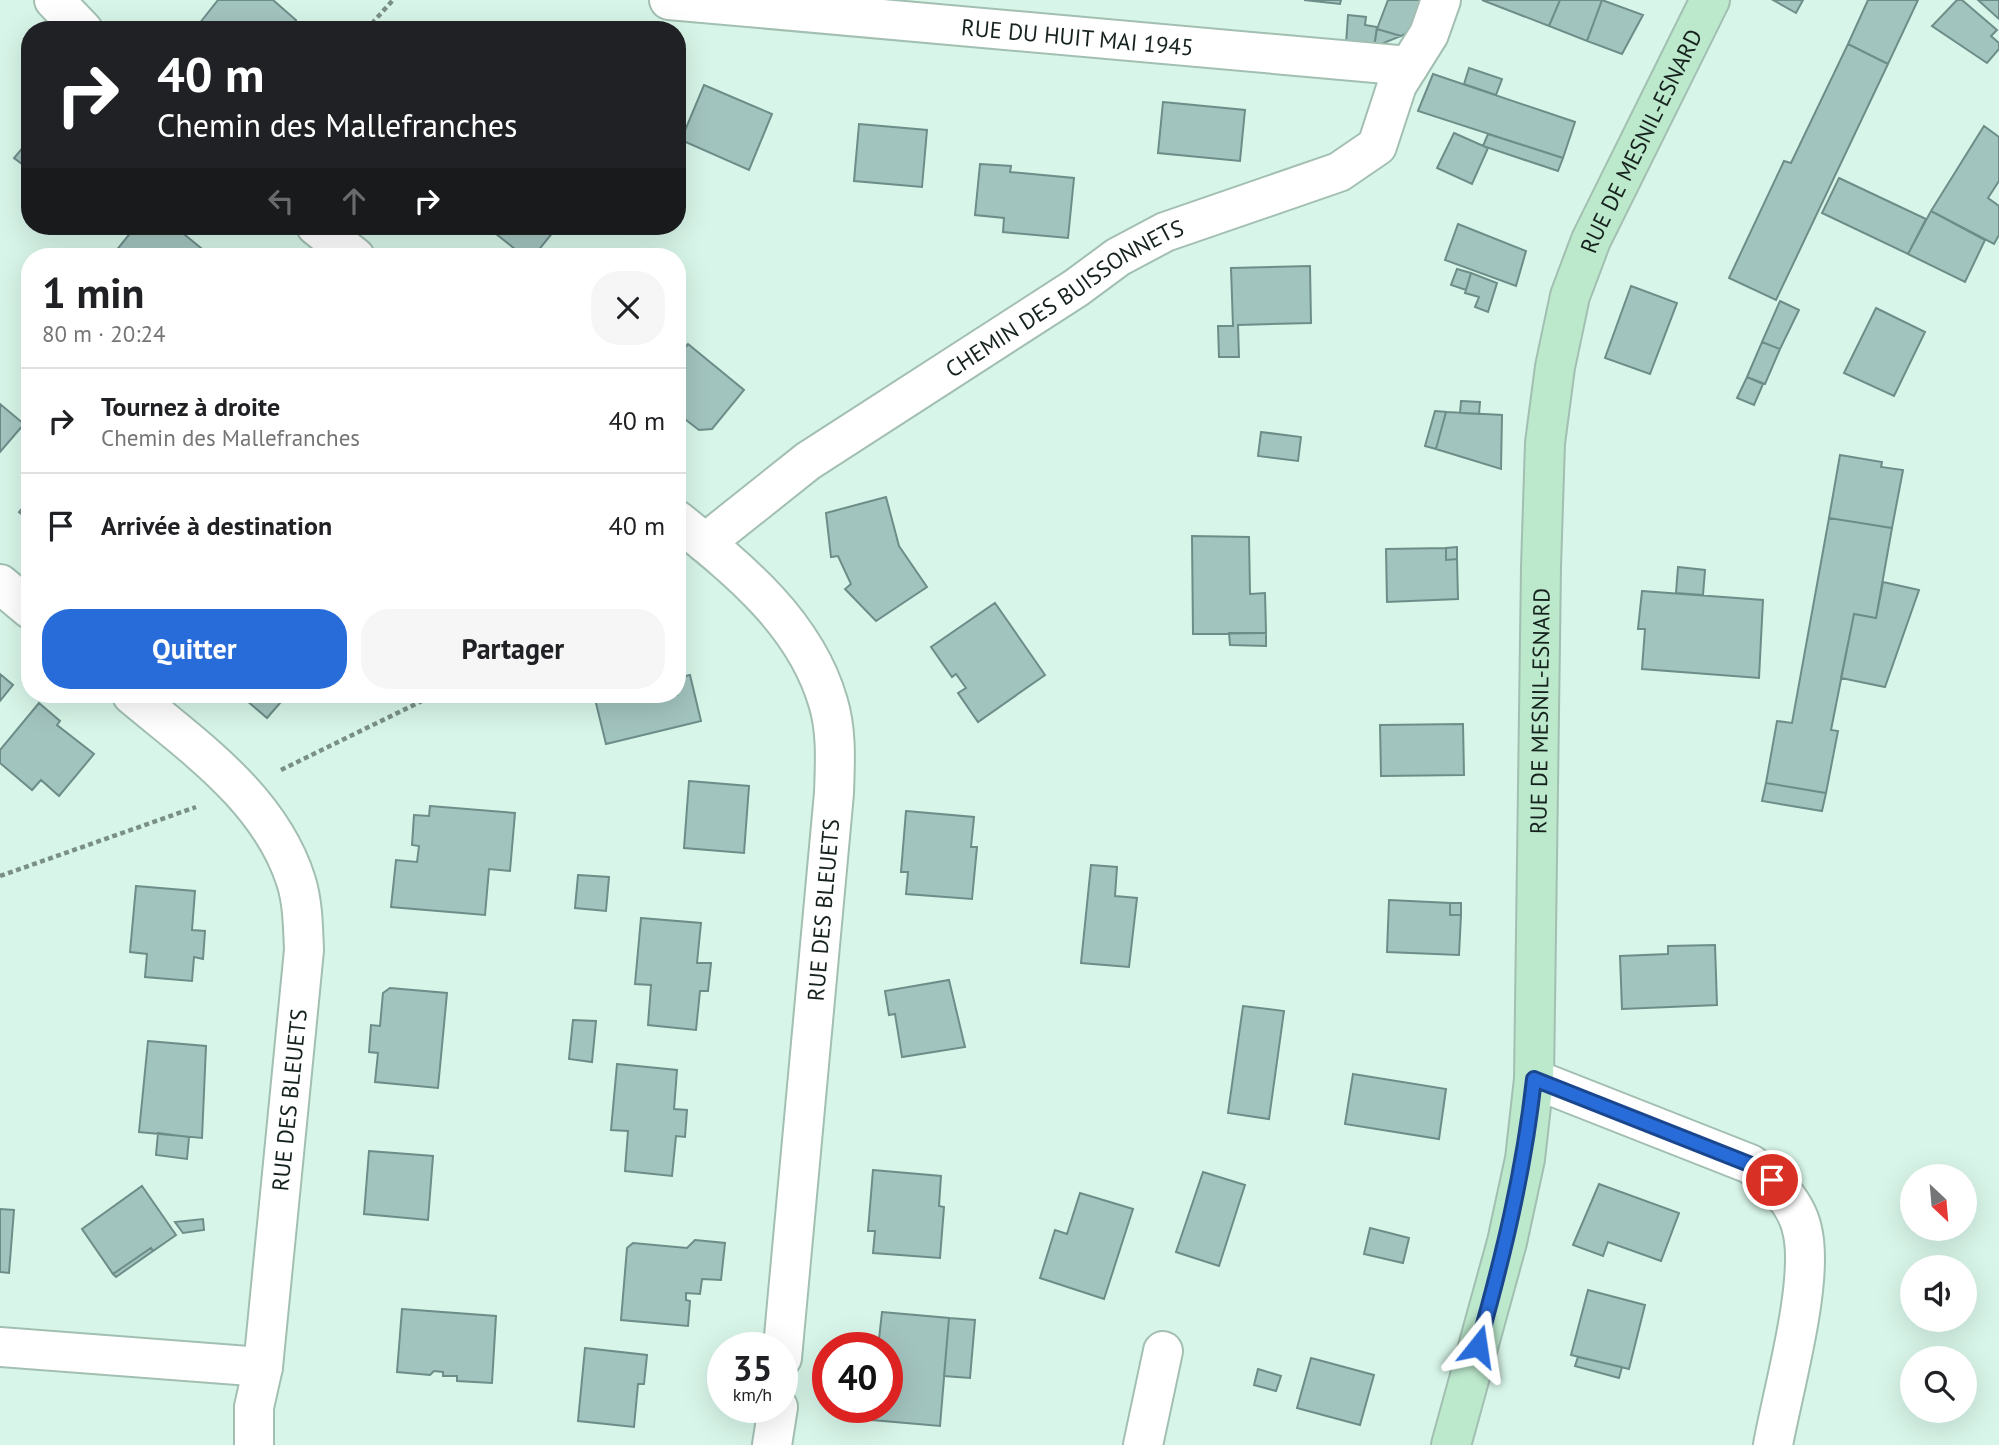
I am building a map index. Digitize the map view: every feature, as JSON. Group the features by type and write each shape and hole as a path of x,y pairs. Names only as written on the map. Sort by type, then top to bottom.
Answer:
{"street":[{"path":"54,0 74,21"},
{"name":"RUE DU HUIT MAI 1945","path":"669,0 1409,66"},
{"path":"1409,66 1429,34 1441,0"},
{"name":"RUE DE MESNIL-ESNARD","path":"1451,1445 1507,1242 1525,1159 1534,1079 1541,567 1545,443 1555,367 1570,296 1591,240 1710,0"},
{"name":"CHEMIN DES BUISSONNETS","path":"691,531 808,461 1076,288 1118,257 1165,232 1339,172 1377,146 1397,85 1409,66"},
{"path":"327,235 344,248"},
{"name":"RUE DES BLEUETS","path":"691,531 754,586 786,622 812,660 829,704 835,745 834,793 784,1332"},
{"path":"0,584 21,602"},
{"name":"RUE DES BLEUETS","path":"141,703 240,789 286,852 297,884 303,940 262,1367 254,1407 254,1445"},
{"path":"1534,1079 1749,1164 1772,1180 1793,1206 1803,1232 1806,1269 1773,1445"},
{"path":"0,1347 262,1367"},
{"path":"1143,1445 1163,1351"},
{"path":"772,1445 775,1423"}],"path":[{"path":"374,21 393,0"},
{"path":"240,789 417,703"},
{"path":"0,876 189,810"}],"building":[{"path":"218,0 273,0 296,20 295,21 201,21"},
{"path":"1304,0 1341,0 1340,4"},
{"path":"1388,0 1428,0 1410,31 1401,36 1377,29"},
{"path":"1482,0 1560,0 1549,26"},
{"path":"1560,0 1602,0 1587,41 1549,26"},
{"path":"1602,0 1643,15 1622,54 1587,41"},
{"path":"1773,0 1803,0 1796,13"},
{"path":"1868,0 1918,0 1888,64 1848,44"},
{"path":"1957,0 1962,0 1997,30 1991,36 1999,43 1999,49 1987,63 1932,26"},
{"path":"1978,0 1999,0 1999,19"},
{"path":"1348,15 1366,17 1365,25 1377,27 1374,47 1346,44"},
{"path":"1377,29 1401,36 1374,47"},
{"path":"1848,44 1888,64 1776,300 1729,278 1784,161 1791,163"},
{"path":"1469,68 1502,79 1496,95 1464,84"},
{"path":"1433,74 1575,122 1563,158 1418,111"},
{"path":"704,85 772,114 749,170 686,142 686,128"},
{"path":"1163,102 1245,110 1240,161 1158,153"},
{"path":"859,124 927,130 922,187 854,181"},
{"path":"1984,126 1999,137 1999,181 1988,198 1999,206 1999,235 1994,244 1931,211"},
{"path":"1454,133 1488,148 1472,184 1437,168"},
{"path":"1488,134 1563,158 1558,171 1483,146"},
{"path":"21,150 21,163 14,158"},
{"path":"980,164 1011,166 1010,172 1074,178 1068,238 1003,232 1004,218 975,215"},
{"path":"1839,178 1926,219 1908,254 1822,213"},
{"path":"1931,211 1985,240 1965,282 1908,254"},
{"path":"1458,224 1526,251 1516,286 1445,260"},
{"path":"129,235 185,235 201,248 118,248"},
{"path":"497,235 551,235 540,248 514,248"},
{"path":"1310,266 1311,323 1238,325 1239,357 1219,357 1218,326 1233,326 1231,268"},
{"path":"1457,269 1471,273 1466,290 1451,285"},
{"path":"1471,273 1497,283 1488,312 1475,307 1479,297 1465,293"},
{"path":"1631,286 1677,303 1650,374 1605,358"},
{"path":"1780,301 1799,310 1780,349 1762,342"},
{"path":"1876,308 1925,332 1894,396 1844,373"},
{"path":"1762,342 1780,349 1765,384 1747,377"},
{"path":"688,344 744,390 712,429 699,430 686,420"},
{"path":"1747,377 1763,384 1754,405 1737,398"},
{"path":"1461,401 1480,402 1479,414 1460,413"},
{"path":"0,404 21,422 21,428 0,452"},
{"path":"1435,411 1446,412 1436,449 1425,446"},
{"path":"1446,412 1502,415 1501,469 1436,449"},
{"path":"1261,432 1301,437 1298,461 1258,456"},
{"path":"1840,455 1882,462 1881,467 1903,470 1892,528 1829,518"},
{"path":"886,497 899,546 927,587 876,621 845,589 851,584 838,556 831,557 826,513"},
{"path":"1829,518 1892,528 1876,618 1854,614 1831,730 1838,731 1826,793 1766,783 1777,721 1792,723"},
{"path":"1192,536 1249,537 1250,594 1265,593 1266,633 1193,634"},
{"path":"1457,547 1457,559 1446,560 1446,548"},
{"path":"1446,548 1446,560 1457,559 1458,599 1387,602 1386,549"},
{"path":"1678,567 1705,570 1703,595 1676,593"},
{"path":"1883,582 1919,590 1885,687 1841,678 1854,614 1876,618"},
{"path":"1642,591 1763,600 1759,678 1642,669 1645,629 1638,629"},
{"path":"995,603 1045,675 978,722 958,693 966,688 956,674 952,677 931,647"},
{"path":"1229,633 1266,633 1266,646 1230,645"},
{"path":"0,674 13,685 0,701"},
{"path":"690,675 701,721 606,744 596,703 686,703 686,676"},
{"path":"39,703 60,721 57,725 94,754 59,796 41,780 32,790 0,763 0,750"},
{"path":"250,703 280,703 267,718"},
{"path":"1463,724 1464,775 1381,776 1380,725"},
{"path":"689,781 749,786 744,853 684,848"},
{"path":"1766,783 1826,793 1822,811 1762,801"},
{"path":"430,806 515,813 510,871 489,869 485,915 391,907 396,860 417,862 419,846 412,845 414,815 429,816"},
{"path":"906,811 974,817 971,847 977,847 972,899 906,894 908,872 901,872"},
{"path":"1091,865 1117,867 1115,896 1137,898 1129,967 1081,963"},
{"path":"578,875 609,877 606,911 575,908"},
{"path":"136,886 195,891 192,930 205,931 203,959 194,957 192,981 145,977 147,954 130,952"},
{"path":"1389,900 1450,903 1450,915 1461,915 1459,955 1387,952"},
{"path":"1450,903 1461,903 1461,915 1450,915"},
{"path":"641,918 701,923 697,963 711,963 708,991 700,991 696,1030 648,1025 651,985 635,984"},
{"path":"1715,945 1717,1005 1622,1009 1620,956 1668,954 1668,946"},
{"path":"949,980 965,1047 902,1057 895,1014 889,1015 885,991"},
{"path":"390,988 447,993 438,1088 375,1082 378,1053 369,1052 371,1025 380,1026 383,993"},
{"path":"1243,1006 1284,1011 1269,1119 1228,1113"},
{"path":"573,1020 596,1021 592,1062 569,1059"},
{"path":"148,1041 206,1046 202,1138 139,1132"},
{"path":"617,1064 677,1070 674,1109 687,1110 685,1137 676,1136 672,1176 625,1171 628,1131 611,1130"},
{"path":"1353,1074 1446,1089 1439,1139 1345,1124"},
{"path":"158,1133 189,1137 187,1159 156,1155"},
{"path":"369,1151 433,1156 428,1220 364,1214"},
{"path":"873,1170 941,1176 939,1206 944,1207 940,1258 873,1253 875,1231 868,1231"},
{"path":"1203,1172 1245,1185 1219,1266 1176,1252"},
{"path":"1599,1184 1679,1213 1661,1261 1608,1242 1603,1256 1573,1245"},
{"path":"142,1186 176,1235 153,1251 151,1248 113,1274 82,1229"},
{"path":"1080,1193 1133,1209 1104,1299 1040,1278 1055,1230 1067,1234"},
{"path":"0,1209 14,1210 9,1273 0,1272"},
{"path":"203,1219 204,1230 183,1233 175,1222"},
{"path":"1370,1228 1409,1238 1403,1263 1364,1254"},
{"path":"695,1240 725,1243 721,1280 702,1279 700,1294 686,1293 686,1300 690,1301 688,1326 621,1320 627,1248 633,1243 687,1248"},
{"path":"151,1248 153,1251 116,1277 113,1274"},
{"path":"1588,1290 1645,1305 1629,1369 1571,1355"},
{"path":"402,1309 496,1316 492,1383 457,1381 457,1376 443,1376 443,1372 434,1371 430,1375 397,1372"},
{"path":"882,1312 949,1318 940,1426 903,1423 903,1332 880,1332"},
{"path":"949,1318 975,1320 970,1378 944,1376"},
{"path":"585,1348 647,1355 644,1384 638,1384 634,1427 578,1421"},
{"path":"1578,1357 1622,1367 1619,1378 1575,1366"},
{"path":"1311,1358 1374,1375 1360,1425 1297,1408"},
{"path":"1258,1369 1281,1376 1276,1391 1254,1385"}],"route":[{"path":"1478,1346 1507,1242 1525,1159 1534,1079 1749,1164 1772,1180"}]}
